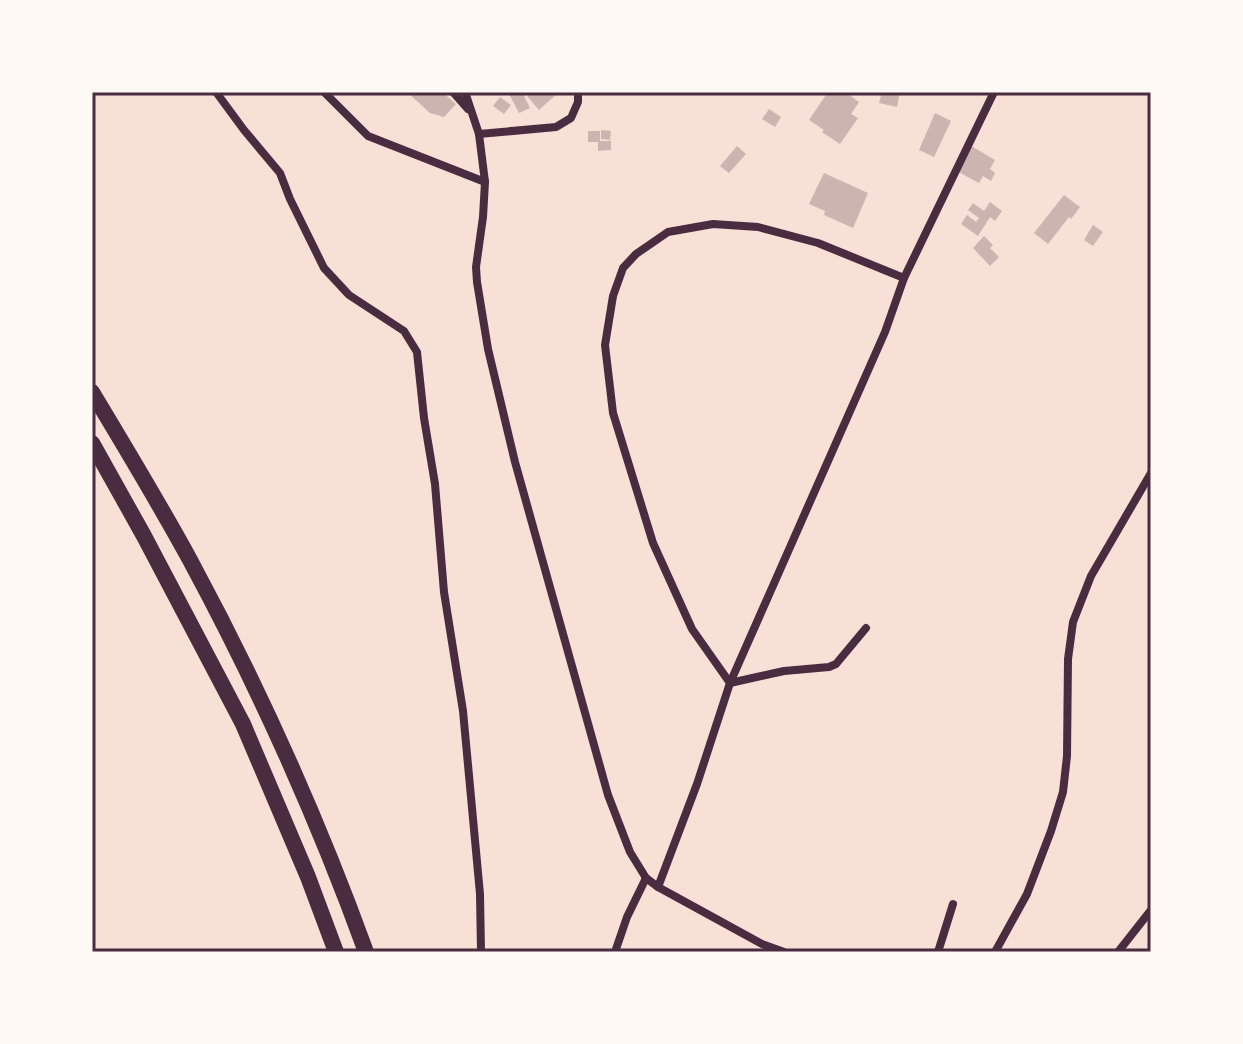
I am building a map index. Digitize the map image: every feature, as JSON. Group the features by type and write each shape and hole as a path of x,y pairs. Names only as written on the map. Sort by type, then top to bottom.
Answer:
{"highway":[{"path":"92,392 188,557 255,689 336,868 366,952"},
{"path":"92,443 243,724 308,877 336,952"}],"street":[{"path":"216,92 280,173 324,268 349,295 404,331 417,352 435,484 444,592 463,711 480,894 481,952"},
{"path":"324,92 368,136 485,182"},
{"path":"453,92 472,112"},
{"path":"465,92 479,134 485,182 476,267 481,317 515,462 608,795 630,852 646,878 760,948 784,952"},
{"path":"479,134 556,127 571,118 578,102 578,92"},
{"path":"658,887 697,784 730,683 885,332 904,278 994,92"},
{"path":"730,683 692,629 653,543 613,413 605,345 613,296 623,268 636,254 668,232 713,224 758,227 818,243 904,278"},
{"path":"995,952 1027,894 1063,792 1067,756 1068,659 1073,622 1091,576 1151,473"},
{"path":"730,683 784,671 829,667 836,664 866,628"},
{"path":"615,952 627,917 646,878"},
{"path":"938,952 953,904"},
{"path":"1118,952 1151,910"}],"building":[{"path":"407,92 442,92 456,104 444,117 430,113"},
{"path":"508,92 522,92 530,108 519,113"},
{"path":"531,92 559,92 539,110 527,96"},
{"path":"828,92 845,92 859,102 851,114 858,118 840,144 809,120"},
{"path":"882,92 900,92 897,107 879,103"},
{"path":"500,97 511,105 504,114 493,106"},
{"path":"769,109 781,117 775,127 762,119"},
{"path":"935,113 951,121 934,157 919,150"},
{"path":"601,130 611,131 610,140 601,139"},
{"path":"588,131 600,131 600,141 611,141 611,150 598,151 598,142 588,142"},
{"path":"968,144 995,160 990,169 995,173 991,181 983,176 979,183 953,169"},
{"path":"737,146 746,154 729,173 720,166"},
{"path":"824,173 868,193 853,228 824,215 825,211 809,204"},
{"path":"1064,195 1080,207 1048,244 1034,233"},
{"path":"990,202 1002,211 995,221 990,217 978,236 961,224 967,215 976,222 979,218 968,210 973,203 984,211"},
{"path":"1093,225 1103,232 1093,246 1084,240"},
{"path":"984,236 999,257 990,266 973,248"}]}
